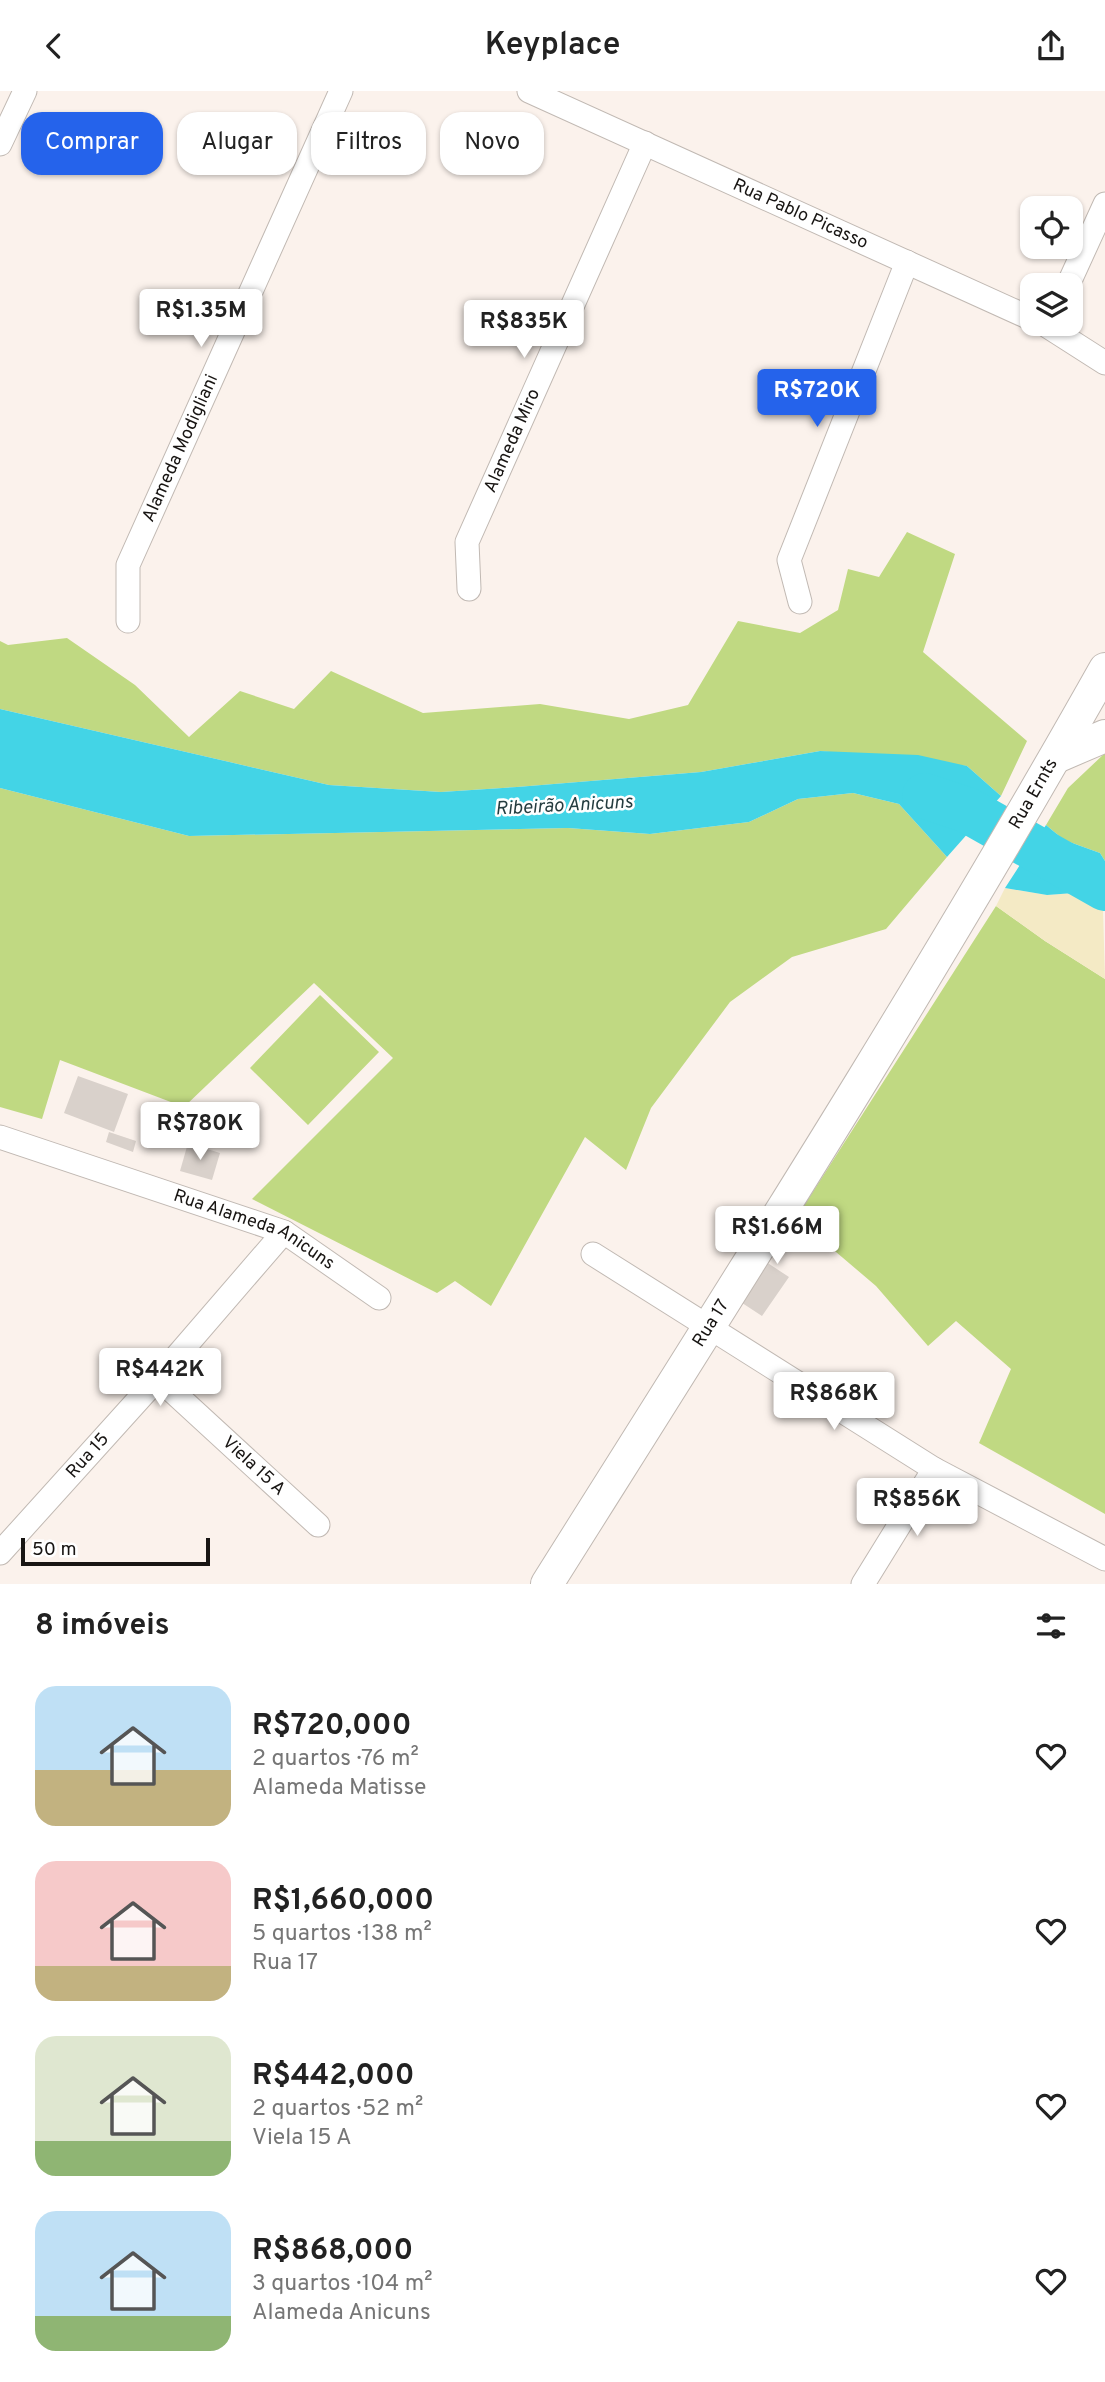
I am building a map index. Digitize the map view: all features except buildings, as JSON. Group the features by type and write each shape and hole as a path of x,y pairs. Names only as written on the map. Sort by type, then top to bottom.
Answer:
{"street":[{"path":"0,144 25,91"},
{"name":"Alameda Modigliani","path":"128,621 128,565 341,91"},
{"name":"Rua Pablo Picasso","path":"529,91 1020,312"},
{"name":"Alameda Miro","path":"469,589 467,542 645,143"},
{"path":"1073,273 1105,204"},
{"path":"800,602 789,560 906,262"},
{"name":"Rua Pablo Picasso","path":"1064,336 1105,363"},
{"name":"Rua Ernts","path":"960,918 1049,770 1105,669"},
{"path":"1049,770 1105,736"},
{"name":"Rua 17","path":"547,1584 960,918"},
{"name":"Rua Alameda Anicuns","path":"2,1141 284,1232 379,1298"},
{"name":"Rua 15","path":"0,1553 158,1378 284,1232"},
{"path":"593,1254 934,1469 1105,1559"},
{"name":"Viela 15 A","path":"158,1378 318,1525"},
{"path":"863,1584 934,1469"}],"green space":[{"path":"907,532 955,554 923,652 1027,741 1001,796 967,766 820,751 701,772 517,787 441,792 329,785 0,709 0,641 8,645 67,638 135,685 189,737 240,691 294,709 331,671 423,713 540,704 629,719 688,705 738,621 800,633 838,610 848,569 879,577"},
{"path":"1105,753 1105,861 1100,853 1064,840 1046,825 1068,788"},
{"path":"0,788 189,836 568,828 650,834 749,822 798,799 853,793 899,804 947,857 886,929 792,957 730,1002 651,1108 626,1170 585,1137 491,1306 455,1281 437,1293 252,1199 393,1058 314,983 184,1107 60,1060 42,1119 0,1107"},
{"path":"996,906 1105,979 1105,1514 979,1443 1011,1369 956,1321 928,1346 876,1286 796,1218"},
{"path":"320,995 379,1052 308,1125 250,1068"}],"sand":[{"path":"1005,888 1047,895 1074,893 1103,910 1105,979 996,906"}],"water":[{"path":"0,709 329,785 441,792 517,787 701,772 820,751 918,755 967,766 1001,796 947,857 899,804 853,793 798,799 749,822 650,834 568,828 189,836 0,788"},
{"path":"1046,825 1064,840 1100,853 1105,861 1105,911 1074,893 1047,895 1005,888"}],"waterway":[{"name":"Ribeirão Anicuns","path":"925,796 967,810 1105,888"}]}
